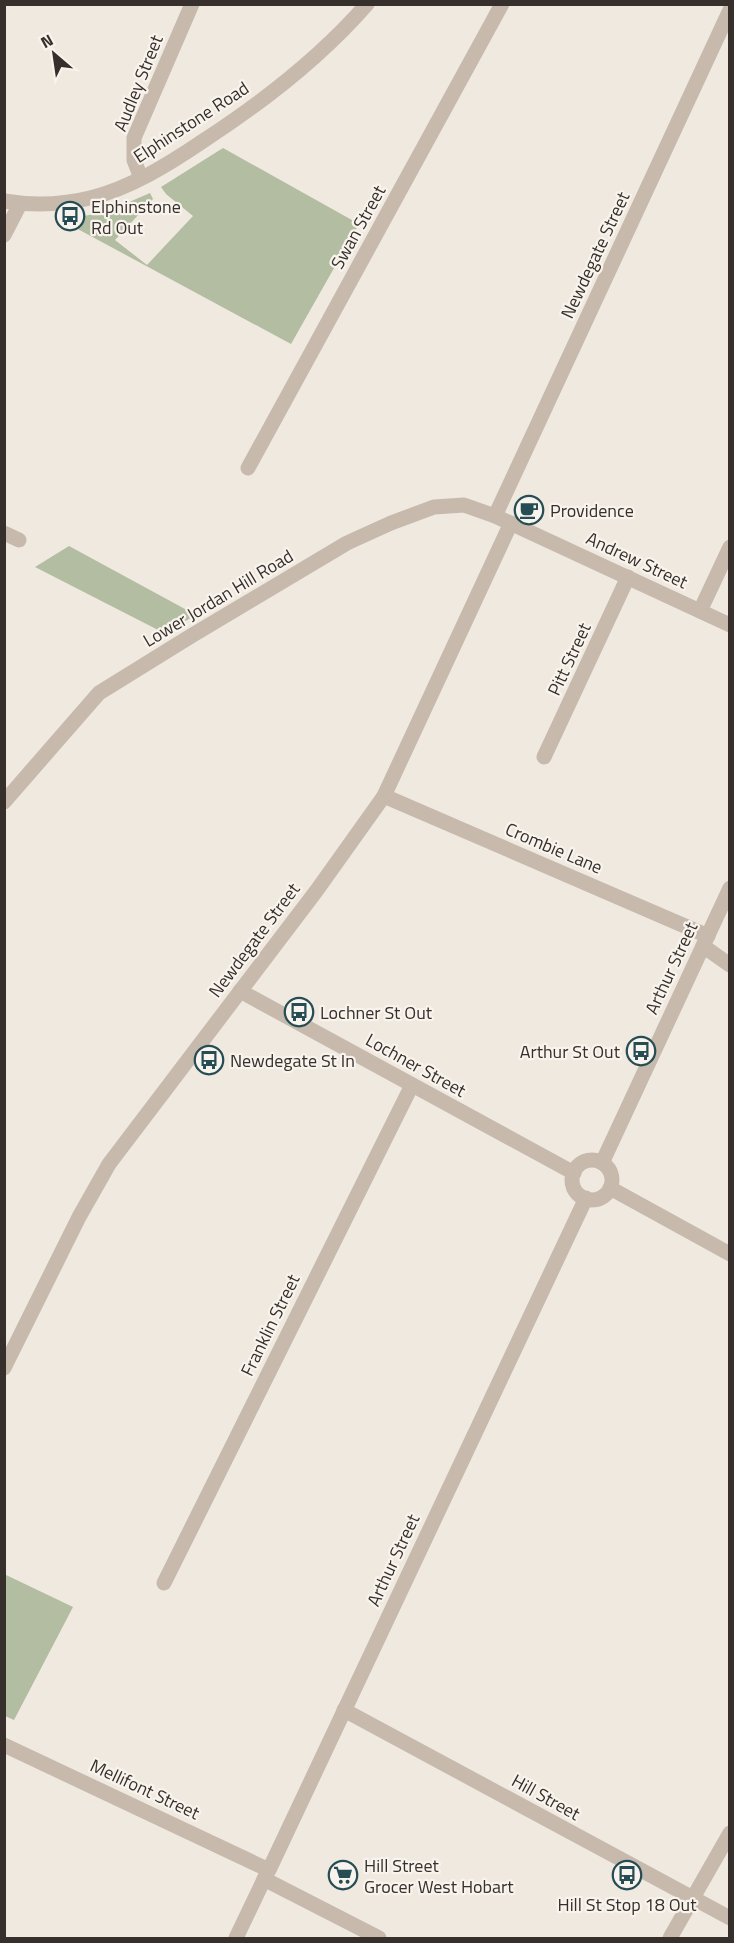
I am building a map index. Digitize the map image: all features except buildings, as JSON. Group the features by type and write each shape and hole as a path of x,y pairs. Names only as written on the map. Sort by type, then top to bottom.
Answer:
{"street":[{"name":"Audley Street","path":"141,178 134,160 134,138 192,4"},
{"name":"Elphinstone Road","path":"12,202 58,205 92,198 141,178 177,159 254,106 323,50 367,4"},
{"name":"Swan Street","path":"248,468 501,4"},
{"name":"Newdegate Street","path":"495,516 729,10"},
{"path":"4,235 12,202"},
{"name":"Lower Jordan Hill Road","path":"4,802 99,693 347,543 434,507 464,505 495,516"},
{"name":"Andrew Street","path":"495,516 729,625"},
{"name":"Newdegate Street","path":"4,1368 79,1217 109,1164 240,992 384,796 512,523"},
{"path":"4,533 19,540"},
{"path":"700,611 729,546"},
{"name":"Pitt Street","path":"544,757 628,577"},
{"name":"Crombie Lane","path":"384,796 706,941 729,965"},
{"name":"Arthur Street","path":"602,1163 729,888"},
{"name":"Lochner Street","path":"240,992 574,1173"},
{"name":"Franklin Street","path":"164,1583 412,1085"},
{"path":"585,1161 596,1161 602,1163 610,1171 612,1182 610,1188 602,1196 585,1198 576,1191 573,1185 574,1173 585,1161"},
{"path":"610,1188 729,1254"},
{"name":"Arthur Street","path":"237,1938 585,1198"},
{"name":"Hill Street","path":"344,1710 729,1918"},
{"name":"Mellifont Street","path":"4,1745 267,1874 379,1938"},
{"path":"670,1938 729,1833"}],"green space":[{"path":"223,148 359,224 291,344 61,220 106,212 150,193 153,199 115,240 147,265 193,216 166,194 161,187"},
{"path":"69,546 196,615 164,633 35,567"},
{"path":"4,1574 73,1607 14,1720 5,1716"}],"place":[{"name":"Elphinstone Rd Out","path":"70,216"},
{"name":"Providence","path":"529,510"},
{"name":"Lochner St Out","path":"299,1012"},
{"name":"Arthur St Out","path":"641,1051"},
{"name":"Newdegate St In","path":"209,1060"},
{"name":"Hill Street Grocer West Hobart","path":"343,1875"},
{"name":"Hill St Stop 18 Out","path":"627,1875"}]}
